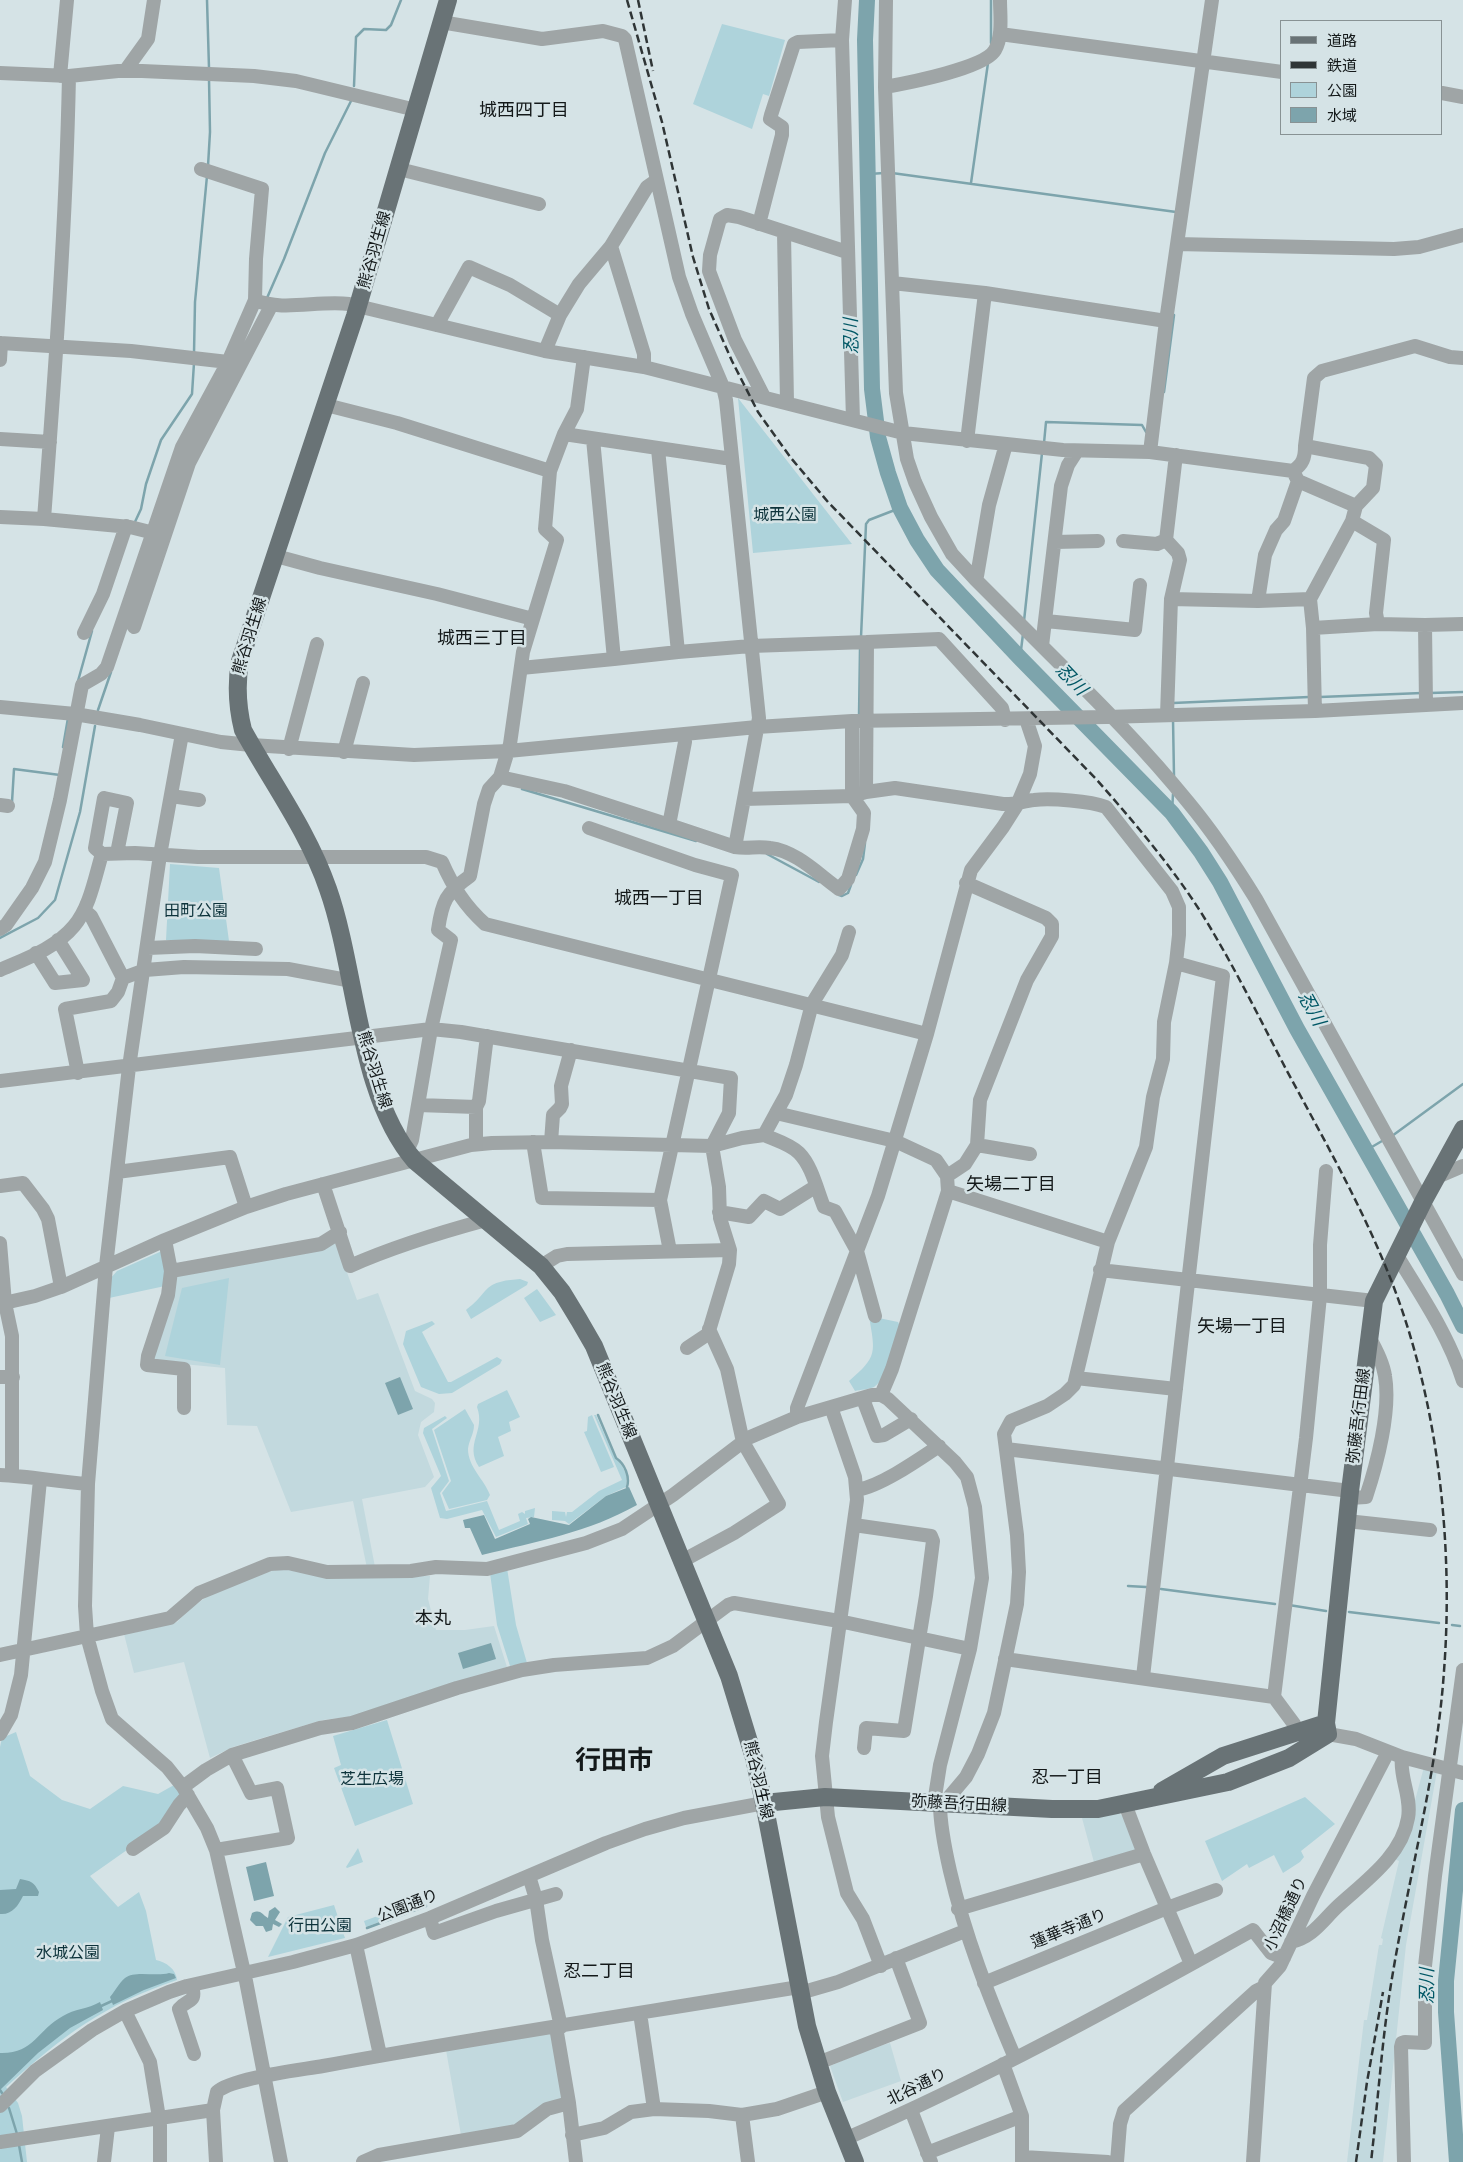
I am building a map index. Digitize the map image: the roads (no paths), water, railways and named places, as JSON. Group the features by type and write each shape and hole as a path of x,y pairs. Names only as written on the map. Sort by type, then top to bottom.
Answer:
{"main road":[{"name":"熊谷羽生線","path":"448,0 358,306 240,661 236,696 242,730 297,820 316,856 329,892 352,981 363,1039 380,1100 411,1156 541,1266 562,1292 594,1346 707,1621 742,1714 764,1802 799,1990 827,2092 855,2162"},
{"name":"弥藤吾行田線","path":"764,1802 825,1797 1081,1810 1125,1804 1152,1796 1228,1782 1289,1758 1327,1729 1347,1521 1374,1301 1423,1203 1463,1129"},
{"name":"弥藤吾行田線","path":"1152,1796 1213,1760 1297,1732 1327,1729"}],"street":[{"path":"44,519 68,161 65,76 67,0"},
{"path":"125,71 148,39 154,0"},
{"path":"845,0 842,40 853,420"},
{"path":"886,0 885,87 896,393 900,432 914,482 952,554 974,579 1042,646 1189,802 1232,859 1256,899 1463,1274"},
{"path":"885,87 930,78 982,62 995,51 1000,34 1000,0"},
{"path":"1150,452 1166,321 1212,0"},
{"path":"441,22 542,39 603,31 622,36 625,39 679,277 692,314 723,387 726,400 759,718 735,847"},
{"path":"1000,34 1280,72"},
{"path":"759,224 782,135 782,127 770,119 794,44 798,42 842,40"},
{"path":"0,73 65,76 125,71 254,76 296,81 416,110"},
{"path":"1443,93 1463,97"},
{"path":"399,169 539,204"},
{"path":"0,929 6,925 32,888 45,862 60,800 71,714 82,685 101,674 106,668 189,463 263,304 256,259 262,189 208,171"},
{"path":"545,351 560,315 579,284 611,246 647,187 657,180"},
{"path":"764,397 736,340 709,271 710,255 720,219 727,215 847,252"},
{"path":"784,233 787,402"},
{"path":"1177,244 1394,249 1418,247 1463,234"},
{"path":"611,246 644,354 644,367"},
{"path":"437,325 469,268 510,285 560,315"},
{"path":"892,283 985,293 1166,321"},
{"path":"967,441 985,293"},
{"path":"263,304 326,303 358,306 545,351 644,367 900,432 967,441 1077,451 1150,452 1296,476 1356,506"},
{"path":"134,627 182,448 228,362 263,304"},
{"path":"0,360 1,343 193,357 228,362"},
{"path":"1258,601 1265,554 1276,530 1284,521 1296,476 1305,457 1314,378 1322,371 1415,346 1450,357 1463,358"},
{"path":"411,1156 412,1140 431,1029 451,940 438,930 441,908 453,888 470,876 484,804 489,789 500,777 513,732 529,618 557,540 545,529 550,471 564,434 577,409 584,357"},
{"path":"326,405 396,423 550,471"},
{"path":"564,434 658,449 732,458"},
{"path":"0,439 50,442"},
{"path":"593,439 614,659"},
{"path":"974,579 977,576 989,505 1006,444"},
{"path":"1305,446 1369,458 1376,465 1373,488 1356,506 1352,521 1310,599 1313,628 1315,711"},
{"path":"658,449 678,652"},
{"path":"1042,646 1061,486 1068,465 1077,451"},
{"path":"1167,715 1171,599 1180,560 1178,553 1166,540 1176,456"},
{"path":"0,517 131,527 159,534"},
{"path":"1352,521 1384,540 1376,613 1378,624"},
{"path":"84,633 103,594 131,527"},
{"path":"1123,541 1157,544 1166,540"},
{"path":"1055,542 1098,541"},
{"path":"276,556 320,568 438,594 529,618"},
{"path":"1046,621 1135,630 1140,585"},
{"path":"1171,599 1258,601 1310,599"},
{"path":"1313,628 1378,624 1463,624"},
{"path":"1425,625 1426,704"},
{"path":"521,668 751,646 938,639 1002,708 1005,720"},
{"path":"866,792 867,642"},
{"path":"289,749 317,644"},
{"path":"344,752 363,683"},
{"path":"0,707 71,714 251,746 414,755 508,751 757,727 852,721 1026,720 1315,711 1463,703"},
{"path":"797,1417 797,1408 896,1142 966,883 971,870 1017,805 1030,774 1035,746 1026,720"},
{"path":"500,777 564,791 735,847 769,848 789,852 839,889 848,879 863,829 864,813 852,796 852,721"},
{"path":"182,734 160,854 130,1067 106,1266 88,1484 85,1606 87,1636 112,1719 167,1767 186,1791 207,1828 216,1850 266,2076 281,2162"},
{"path":"669,825 685,734"},
{"path":"744,799 852,796 895,788 1003,804 1017,805 1034,800 1094,803 1106,807 1178,900 1179,935 1176,962 1164,1022 1163,1059 1154,1097 1146,1147 1108,1242 1074,1385 1066,1394 1031,1414 1011,1422 1004,1434 1017,1535 1019,1572 1017,1604 994,1713 978,1754 966,1778 940,1804"},
{"path":"171,796 199,800"},
{"path":"117,853 127,803 104,798 95,848 102,854 160,854 198,857 426,857 442,862 453,888 472,912 485,924 812,1004 926,1034"},
{"path":"590,828 694,865 732,875 660,1200 670,1251"},
{"path":"0,970 36,953 58,940 74,927 84,910 102,854"},
{"path":"947,1176 964,1164 976,1145 980,1100 1027,980 1052,936 1052,924 1046,918 966,883"},
{"path":"78,1073 65,1009 111,1001 118,992 123,978 91,916 84,910"},
{"path":"764,1135 786,1095 812,1004 842,955 849,932"},
{"path":"36,953 55,982 83,980 58,940"},
{"path":"148,948 195,946 256,949"},
{"path":"1143,1677 1223,976 1176,962"},
{"path":"123,978 145,970 184,967 288,969 352,981"},
{"path":"0,1081 363,1039 431,1029 487,1036 731,1078 729,1113 712,1146 719,1187 720,1218 730,1250 729,1264 708,1334 687,1348"},
{"path":"476,1144 476,1107 487,1036"},
{"path":"551,1142 553,1114 562,1104 562,1086 571,1050"},
{"path":"418,1105 476,1107"},
{"path":"776,1113 896,1142 936,1160 947,1176 948,1191 892,1369 881,1395"},
{"path":"2,1304 61,1287 165,1240 246,1207 411,1156 476,1144 551,1142 712,1146 742,1138 764,1135 791,1147 799,1153 808,1168 824,1206 835,1211 857,1251 875,1316"},
{"path":"533,1142 542,1198 660,1200"},
{"path":"976,1145 1030,1154"},
{"path":"117,1172 230,1157 246,1207"},
{"path":"1437,1177 1463,1166"},
{"path":"1297,1732 1294,1724 1274,1697 1306,1438 1320,1296 1320,1245 1326,1171"},
{"path":"0,1186 23,1183 43,1209 48,1220 61,1287"},
{"path":"323,1184 350,1266 422,1237 486,1220"},
{"path":"720,1212 749,1217 764,1201 780,1209 816,1187"},
{"path":"948,1191 1108,1242"},
{"path":"171,1271 320,1244 340,1232"},
{"path":"165,1240 171,1271 168,1295 148,1356 147,1365 184,1369 184,1408"},
{"path":"0,1243 2,1304 12,1336 6,1377 6,1475 30,1476 40,1480 88,1484"},
{"path":"541,1266 558,1256 567,1254 730,1250"},
{"path":"1398,1252 1434,1318 1463,1381"},
{"path":"1100,1270 1374,1301"},
{"path":"682,1561 734,1533 779,1504 743,1442 726,1368 709,1329"},
{"path":"1006,1449 1299,1484 1366,1497 1375,1468 1384,1422 1385,1375 1376,1349 1369,1337"},
{"path":"1076,1378 1176,1389"},
{"path":"0,1656 170,1618 200,1594 270,1564 288,1564 327,1572 411,1571 436,1567 487,1569 586,1543 622,1529 659,1505 743,1442 797,1417 881,1395"},
{"path":"881,1395 939,1446 968,1477 975,1507 982,1578 970,1649 940,1765 940,1804 945,1849 958,1909 1009,2061 1022,2116 1023,2159 1108,2162"},
{"path":"863,1399 877,1436 884,1435 911,1420"},
{"path":"831,1407 855,1477 857,1490 854,1525 839,1621 822,1756 825,1797 834,1844 847,1893 863,1919 881,1966"},
{"path":"857,1490 867,1488 906,1467 939,1446"},
{"path":"0,1734 11,1715 20,1675 40,1480"},
{"path":"1347,1521 1430,1530"},
{"path":"854,1525 931,1536 932,1541 904,1731 866,1728 864,1748"},
{"path":"133,1850 164,1828 186,1791 206,1770 232,1756 320,1728 352,1723 458,1688 522,1670 554,1665 647,1658 673,1646 728,1605 734,1603 839,1621 970,1649"},
{"path":"1005,1659 1274,1697"},
{"path":"1404,2162 1402,2043 1425,2043 1425,1966 1454,1771 1463,1670"},
{"path":"1327,1729 1402,1757 1454,1771"},
{"name":"小沼橋通り","path":"1117,2162 1120,2124 1124,2111 1256,1991 1264,1987 1266,1980 1280,1966 1290,1942 1388,1752"},
{"path":"216,1850 288,1838 278,1788 250,1793 232,1756"},
{"path":"1290,1942 1306,1938 1319,1928 1335,1908 1380,1868 1393,1850 1408,1818 1401,1767 1402,1757"},
{"name":"公園通り","path":"0,2106 35,2071 92,2030 125,2011 192,1985 356,1945 430,1918 606,1843 645,1829 684,1818 764,1802"},
{"path":"1125,1804 1144,1854 1191,1964"},
{"path":"958,1909 1144,1854"},
{"path":"529,1876 536,1899 559,2027 576,2162"},
{"name":"蓮華寺通り","path":"984,1982 1216,1890"},
{"path":"430,1918 434,1933 556,1894"},
{"name":"北谷通り","path":"845,2139 911,2110 1009,2061 1253,1930 1271,1953 1284,1958"},
{"path":"216,2162 213,2110 217,2092 221,2089 266,2076 380,2055 640,2013 799,1990 838,1982 965,1931"},
{"path":"356,1945 380,2055"},
{"path":"818,2063 920,2023 896,1958"},
{"path":"192,1985 194,1996 191,2002 179,2009 194,2054"},
{"path":"1253,2162 1264,1987"},
{"path":"125,2011 150,2062 159,2118 160,2162"},
{"path":"640,2013 654,2110"},
{"path":"572,2135 604,2128 631,2112 654,2110 709,2111 742,2115 777,2108 827,2092"},
{"path":"363,2162 379,2155 517,2131 547,2109 569,2103"},
{"path":"0,2142 213,2110"},
{"path":"911,2110 929,2157 1022,2116"},
{"path":"742,2115 748,2162"},
{"path":"104,2162 108,2127"}],"water":[{"path":"400,1377 413,1409 398,1415 385,1383"},
{"path":"629,1487 637,1505 619,1514 581,1529 542,1541 482,1555 470,1528 465,1528 463,1520 484,1515 495,1539 530,1524 528,1519 531,1517 569,1525 606,1496"},
{"path":"491,1643 496,1659 463,1669 458,1653"},
{"path":"266,1862 274,1896 254,1901 246,1867"},
{"path":"20,1879 34,1884 39,1892 38,1896 23,1896 14,1909 8,1913 0,1914 0,1890 16,1889"},
{"path":"275,1907 280,1912 275,1920 282,1924 279,1927 273,1924 272,1930 266,1932 263,1926 256,1926 250,1920 252,1913 257,1912 261,1912 268,1918 269,1911"},
{"path":"134,1974 174,1974 176,1978 144,1990 113,2005 110,1997 125,1978"},
{"path":"100,2002 103,2010 70,2028 38,2053 0,2090 0,2053 21,2050 63,2016"}],"waterway":[{"path":"207,0 209,68"},
{"path":"354,86 356,37 364,29 386,30 391,25 401,0"},
{"name":"忍川","path":"867,0 865,40 872,389 878,437 900,508 917,540 937,570 1020,658 1172,813 1201,852 1220,882 1297,1029 1447,1294 1463,1326"},
{"path":"991,0 991,43"},
{"path":"971,183 988,63"},
{"path":"208,166 210,132 209,79"},
{"path":"267,298 325,153 352,99"},
{"path":"869,174 884,173"},
{"path":"892,173 1176,212"},
{"path":"194,353 195,302 207,176"},
{"path":"1164,392 1174,315"},
{"path":"134,524 141,509 146,484 161,440 192,394 194,363"},
{"path":"1044,443 1046,422 1142,425 1146,432"},
{"path":"1024,621 1042,453"},
{"path":"861,637 866,524 869,520 900,508"},
{"path":"78,681 92,631"},
{"path":"1020,658 1023,634"},
{"path":"859,716 860,649"},
{"path":"98,710 111,672"},
{"path":"1430,693 1463,692"},
{"path":"1320,697 1422,693"},
{"path":"1173,703 1309,697"},
{"path":"63,747 68,718"},
{"path":"1173,719 1174,776"},
{"path":"0,938 38,918 55,900 80,812 95,726"},
{"path":"12,802 14,769 60,775"},
{"path":"522,789 696,841"},
{"path":"1172,813 1173,794"},
{"path":"856,875 863,859 865,843"},
{"path":"767,854 819,882"},
{"path":"839,895 842,896 848,893 851,885"},
{"path":"1392,1136 1463,1084"},
{"path":"1365,1151 1382,1141"},
{"path":"598,1415 616,1458 626,1471 627,1487"},
{"path":"1128,1586 1146,1587"},
{"path":"1161,1589 1275,1604"},
{"path":"1289,1605 1326,1611"},
{"path":"1349,1612 1439,1623"},
{"path":"1452,1625 1460,1626"},
{"name":"忍川","path":"1457,2162 1446,2012 1446,1981 1463,1810"},
{"path":"367,1928 426,1906 422,1900"},
{"path":"99,2007 112,2001"},
{"path":"9,2108 17,2134"},
{"path":"19,2145 22,2162"}],"railway":[{"path":"627,0 662,122 693,257 709,309 732,361 758,412 791,458 828,502 1097,780 1174,873 1214,934 1340,1169 1376,1244 1404,1317 1430,1416 1438,1467 1444,1518 1446,1621 1444,1671 1435,1748 1392,1978 1371,2162"},
{"path":"638,0 653,71"},
{"path":"1356,2162 1367,2082 1383,1992"}],"district":[{"name":"城西四丁目","path":"524,111"},
{"name":"城西三丁目","path":"482,639"},
{"name":"城西一丁目","path":"659,899"},
{"name":"矢場二丁目","path":"1011,1185"},
{"name":"矢場一丁目","path":"1242,1327"},
{"name":"本丸","path":"433,1619"},
{"name":"行田市","path":"614,1762"},
{"name":"忍一丁目","path":"1067,1778"},
{"name":"忍二丁目","path":"599,1972"}],"park label":[{"name":"城西公園","path":"785,515"},
{"name":"田町公園","path":"196,911"},
{"name":"芝生広場","path":"372,1779"},
{"name":"行田公園","path":"320,1926"},
{"name":"水城公園","path":"68,1953"}]}
